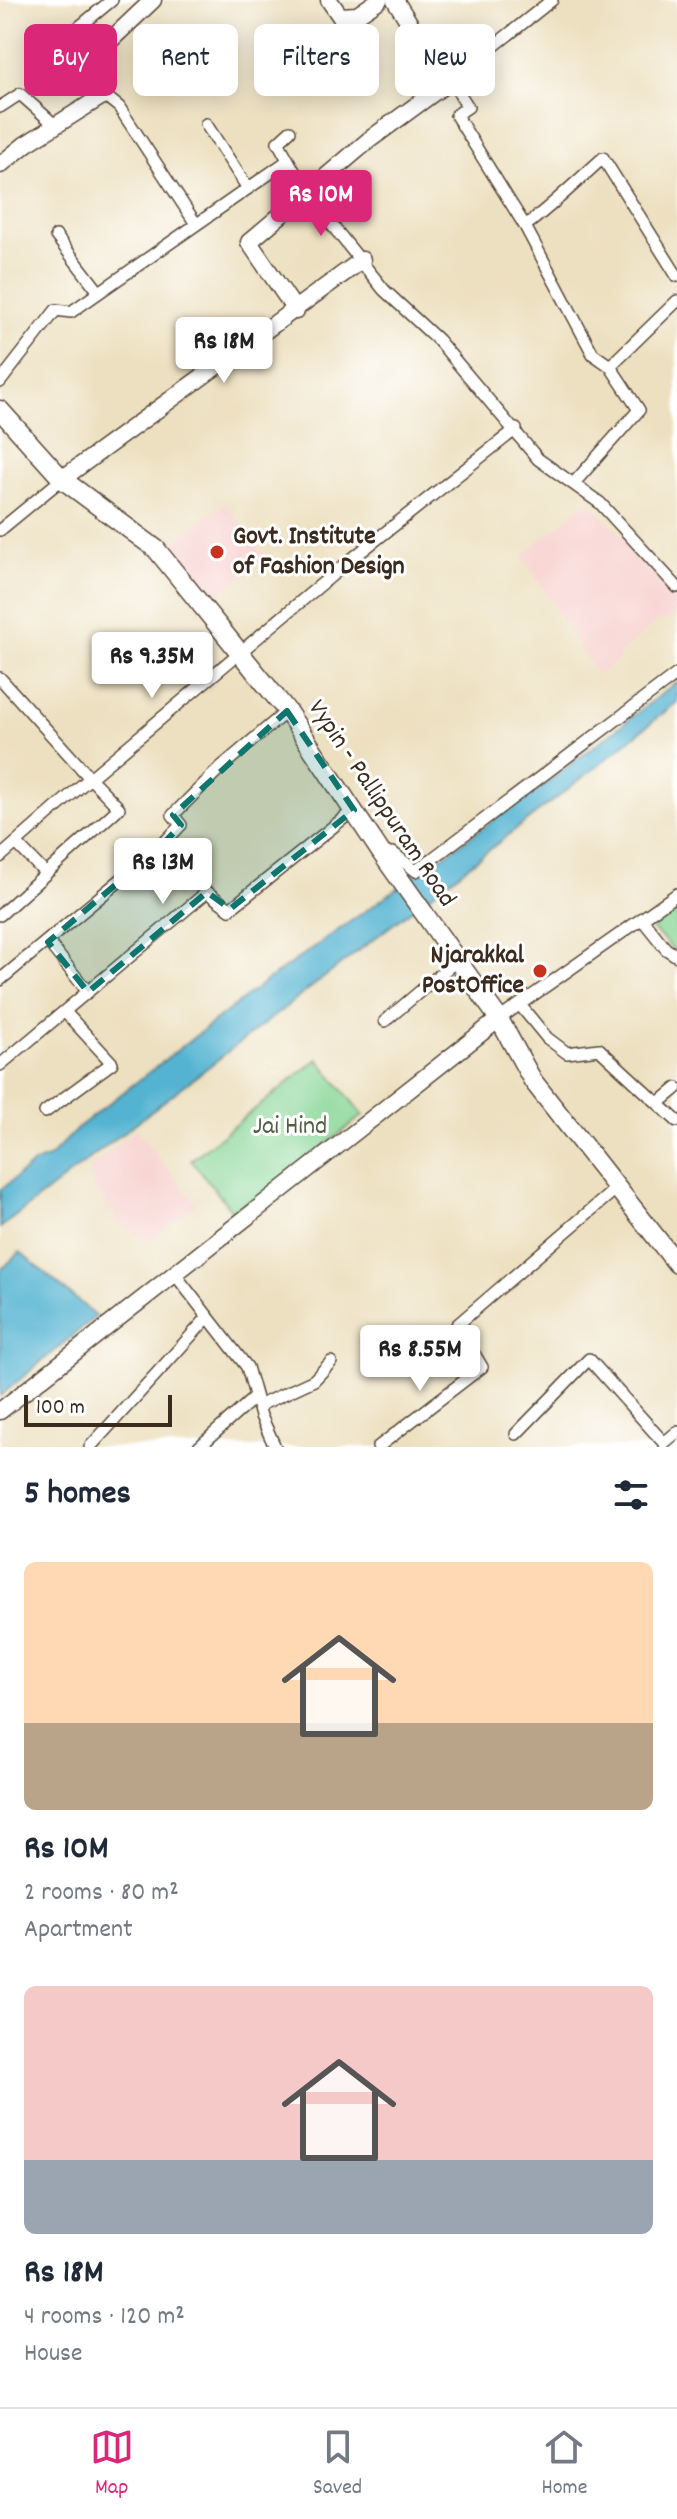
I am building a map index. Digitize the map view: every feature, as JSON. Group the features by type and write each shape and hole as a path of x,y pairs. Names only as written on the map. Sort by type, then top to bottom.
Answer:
{"main road":[{"name":"Vypin - Pallippuram Road","path":"0,411 62,479 156,549 287,711 382,854 499,1019 533,1081 677,1264"}],"street":[{"path":"83,24 112,0"},
{"path":"117,34 153,0"},
{"path":"329,0 340,16 357,15 379,0"},
{"path":"395,0 410,24"},
{"path":"495,45 552,0"},
{"path":"0,107 20,94 55,125"},
{"path":"0,165 55,125 102,96"},
{"path":"105,96 119,107 196,224"},
{"path":"296,311 249,242 369,140 429,96"},
{"path":"461,96 468,107 456,115 525,226 593,354 610,366 639,410 574,483"},
{"path":"206,124 247,187"},
{"path":"290,131 278,142 286,162 307,194 384,290 438,340 516,429 538,459 600,503 677,587"},
{"path":"525,226 557,202 563,192 603,158 677,276"},
{"path":"0,382 56,310 71,312 160,253 247,187 286,162"},
{"path":"56,236 99,292"},
{"path":"0,530 62,479 362,260"},
{"path":"610,366 677,301"},
{"path":"0,857 240,652 516,429"},
{"path":"382,854 393,853 416,871 677,674"},
{"path":"0,678 119,808 0,915"},
{"path":"0,980 160,847 181,825 173,815 220,768 287,711"},
{"path":"0,1065 207,892 230,909 354,810"},
{"path":"16,843 45,873"},
{"path":"0,1411 499,1019 677,894"},
{"path":"642,919 666,949 677,956"},
{"path":"48,942 88,992"},
{"path":"385,1021 450,966"},
{"path":"520,1005 558,1048 567,1053 599,1049 677,1121"},
{"path":"45,1112 112,1063 65,1012"},
{"path":"659,1103 677,1088"},
{"path":"378,1447 482,1367 457,1325 618,1187"},
{"path":"174,1273 247,1367 275,1447"},
{"path":"90,1447 208,1317"},
{"path":"516,1434 589,1359 663,1446 677,1432"},
{"path":"199,1447 257,1401 314,1380 331,1362"}],"highlighted area":[{"path":"287,711 354,810 230,909 207,892 88,992 48,942 160,847 181,825 173,815"}],"shaded area":[{"path":"589,501 677,595 677,612 666,621 659,619 619,654 621,658 597,675 522,555"},
{"name":"Govt. Institute of Fashion Design","path":"225,503 266,558 209,601 167,547"},
{"path":"136,1129 196,1204 148,1241 122,1225 93,1186 89,1168"}],"green space":[{"path":"677,900 677,953 646,923"},
{"name":"Jai Hind","path":"318,1059 363,1115 236,1216 191,1160"}],"water":[{"path":"677,682 677,702 0,1228 0,1190 33,1164 50,1157 80,1126 265,982 553,778"},
{"path":"20,1252 96,1316 0,1396 0,1271"}],"place":[{"name":"Govt. Institute of Fashion Design","path":"217,552"},
{"name":"Njarakkal PostOffice","path":"540,971"}]}
